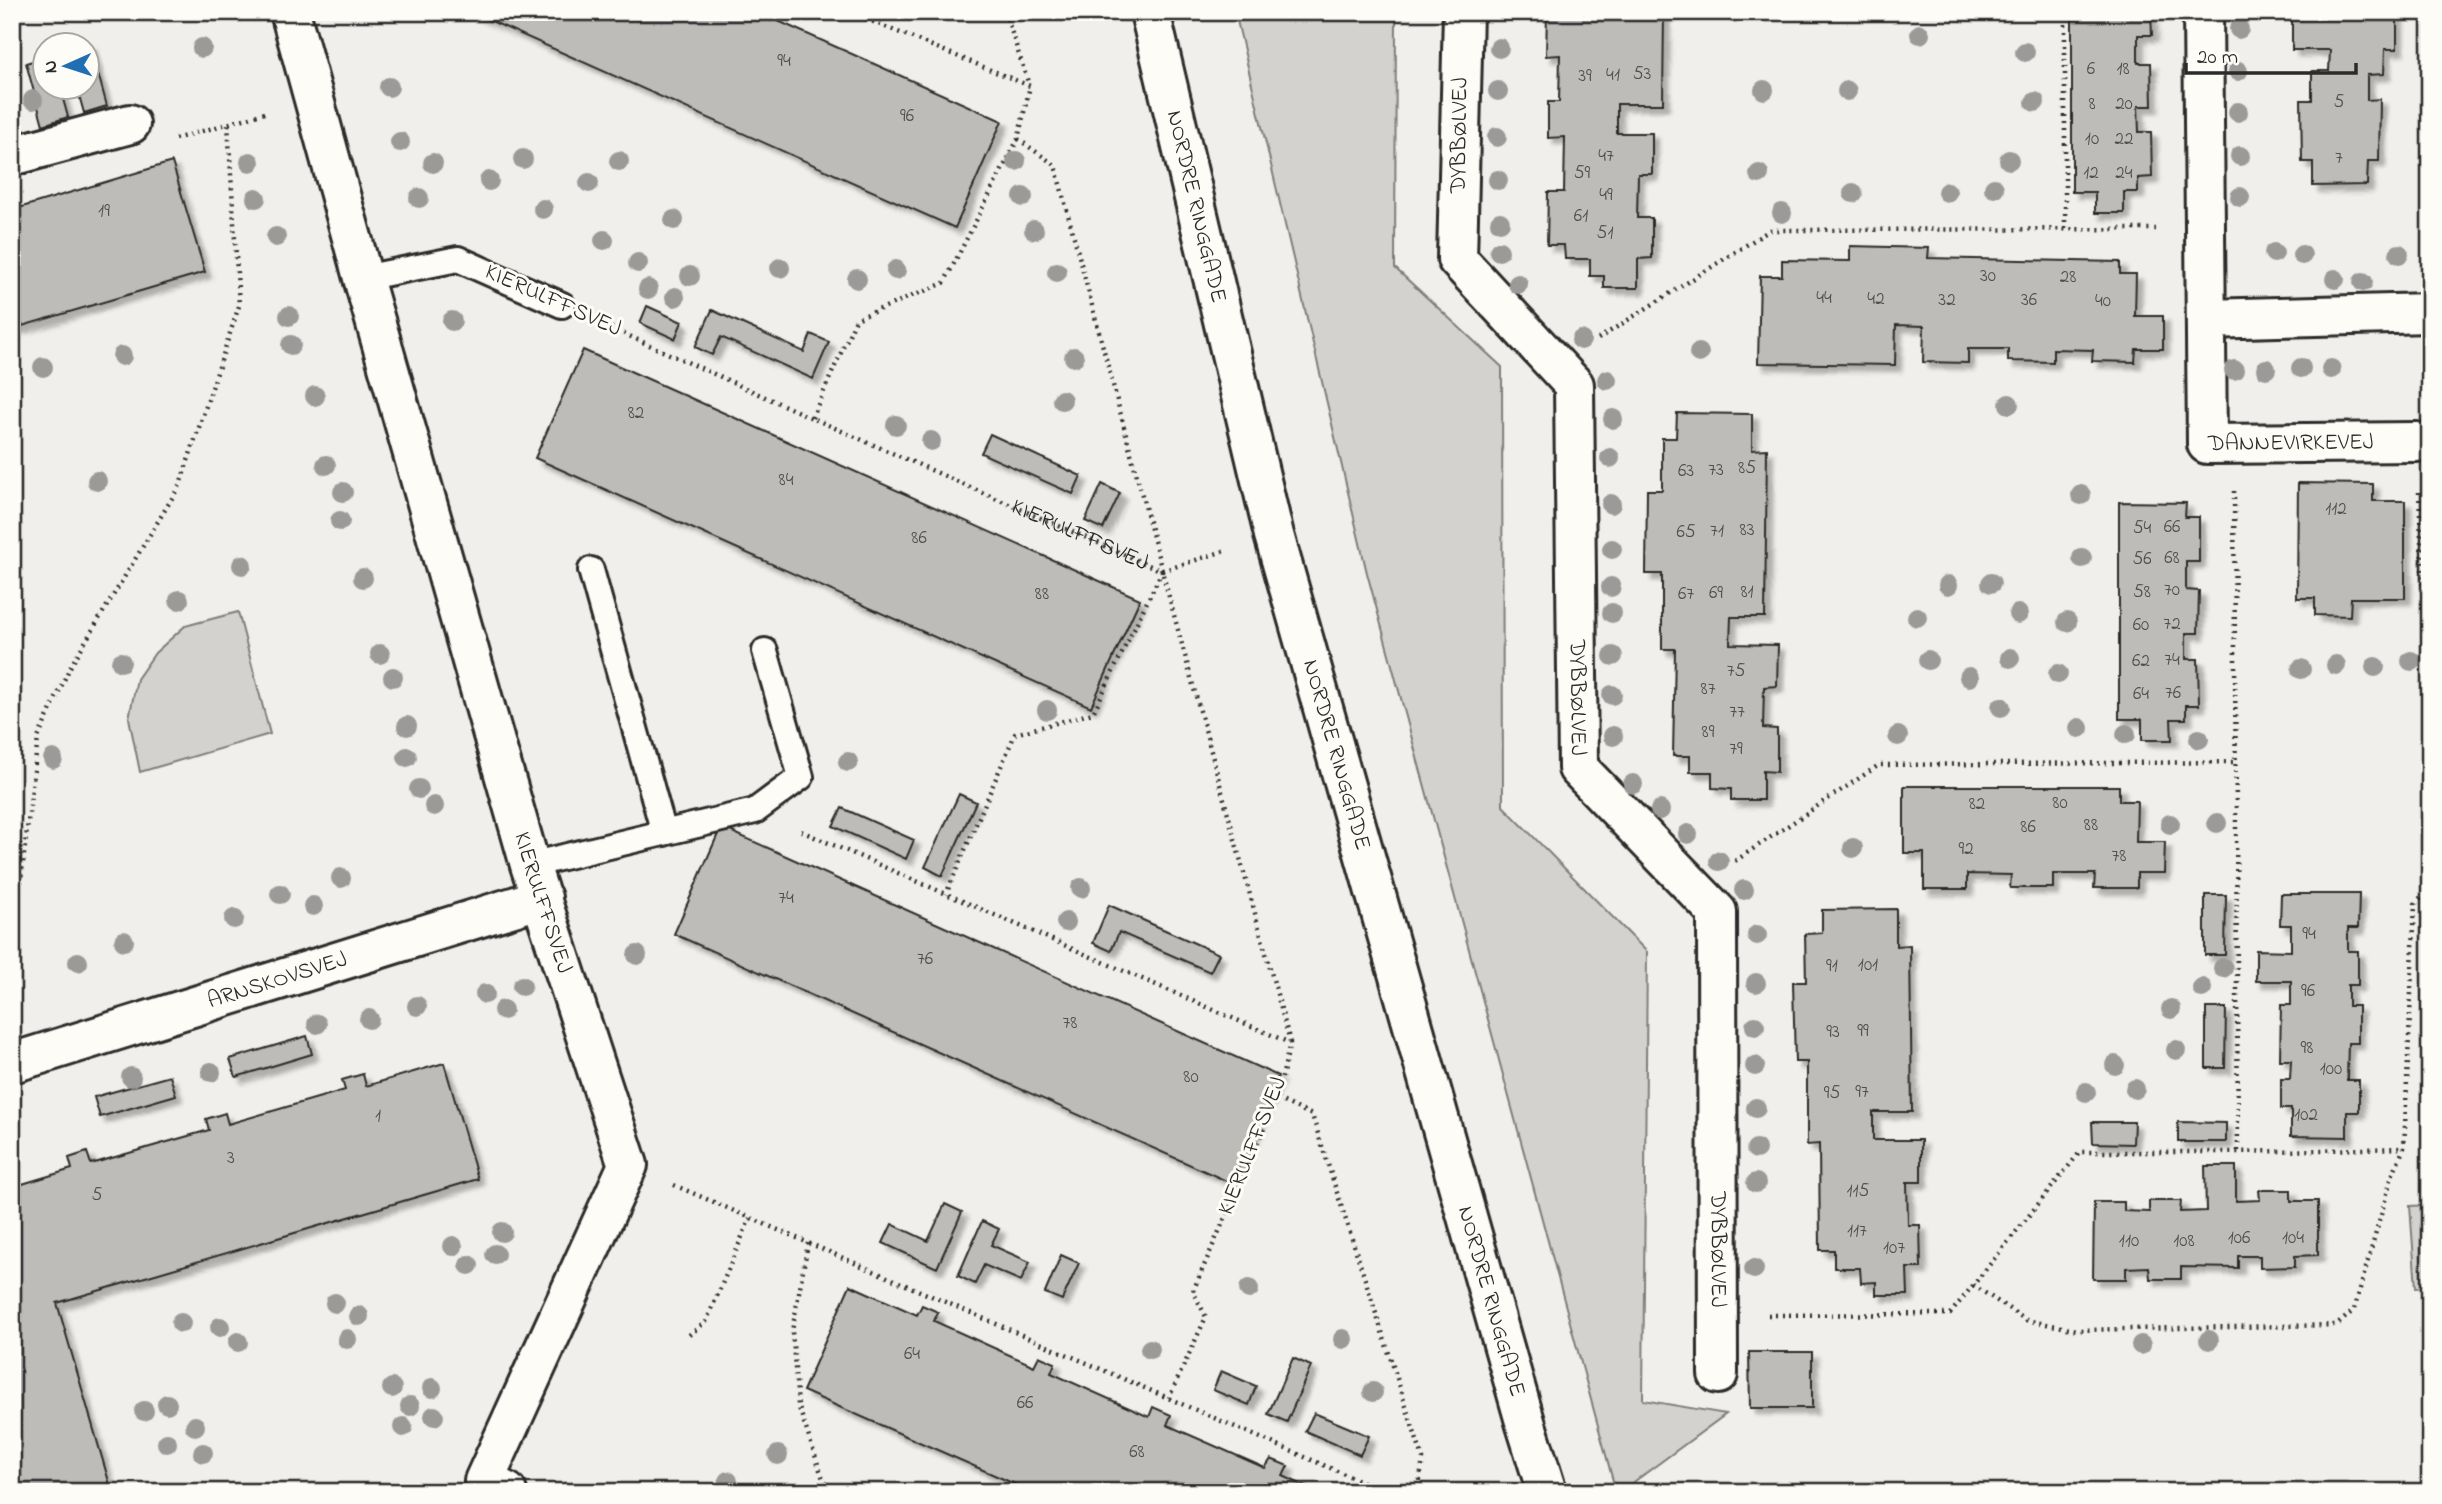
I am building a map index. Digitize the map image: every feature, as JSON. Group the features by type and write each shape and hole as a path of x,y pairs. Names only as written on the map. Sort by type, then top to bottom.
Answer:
{"street":[{"name":"KIERULFFSVEJ","path":"290,12 363,278 536,881 628,1165"},
{"name":"NORDRE RINGGADE","path":"1150,12 1274,535 1547,1492"},
{"name":"DYBBØLVEJ","path":"1463,12 1457,260 1574,386 1578,768 1717,912 1718,1374"},
{"name":"DANNEVIRKEVEJ","path":"2203,12 2207,444 2417,442"},
{"path":"12,156 130,124"},
{"path":"2206,318 2430,313"},
{"name":"ARNSKOVSVEJ","path":"12,1063 536,881"},
{"path":"507,1492 484,1481 628,1165"}],"lane":[{"name":"KIERULFFSVEJ","path":"363,278 458,259 562,305"},
{"path":"591,570 664,833"},
{"path":"536,881 664,833 755,811 802,777 765,651"}],"path":[{"path":"849,12 1030,86"},
{"path":"812,418 856,320 944,283 1018,139 1030,86 1005,12"},
{"path":"2064,229 2065,12"},
{"path":"130,124 163,141 314,97"},
{"path":"12,925 18,905 38,738 70,667 180,485 239,306 228,124"},
{"path":"1018,139 1055,164 1290,1043"},
{"path":"1556,366 1770,230 2205,228"},
{"name":"KIERULFFSVEJ","path":"562,305 1162,571 1093,713 1016,734 946,894"},
{"path":"2417,442 2424,606 2430,612"},
{"path":"2234,444 2238,1152"},
{"path":"1162,571 1274,535"},
{"path":"2422,556 2430,556"},
{"path":"1694,888 1879,765 2237,762"},
{"path":"755,811 1290,1043"},
{"path":"1973,1285 2026,1320 2077,1330 2337,1325 2354,1310 2392,1176 2404,1148 2415,904 2430,890"},
{"name":"KIERULFFSVEJ","path":"1169,1398 1206,1317 1193,1291 1277,1099 1290,1043"},
{"path":"1277,1099 1312,1115 1423,1459 1418,1492"},
{"path":"1718,1315 1950,1314 2080,1152 2404,1148"},
{"path":"628,1165 1386,1492"},
{"path":"689,1335 706,1322 750,1218"},
{"path":"808,1243 792,1331 798,1405 823,1479 831,1492"}],"shaded area":[{"path":"1235,12 1396,12 1395,268 1502,367 1503,806 1647,952 1643,1400 1726,1414 1620,1492 1616,1492 1367,573"},
{"path":"238,612 270,734 140,772 129,718 137,679 155,653 185,626"},
{"path":"2430,1205 2430,1287 2416,1288 2410,1206"}],"building":[{"path":"471,12 758,12 1002,121 955,228"},
{"path":"1547,12 1664,12 1663,104 1617,104 1617,133 1652,133 1652,174 1638,174 1637,218 1652,218 1652,258 1638,259 1638,288 1604,288 1604,276 1590,276 1590,259 1565,259 1564,245 1547,245 1548,192 1564,192 1565,137 1548,138 1548,102 1559,102 1560,55 1546,56"},
{"path":"2072,12 2151,12 2152,35 2138,35 2138,63 2151,63 2152,106 2138,106 2139,132 2151,132 2152,177 2138,178 2138,192 2124,192 2124,213 2095,213 2095,192 2072,192"},
{"path":"2329,12 2385,12 2385,15 2397,15 2397,49 2385,49 2384,74 2367,75 2367,100 2380,99 2379,161 2368,161 2367,185 2313,186 2313,162 2302,162 2301,100 2312,100 2312,71 2329,71 2330,50 2292,50 2292,15 2329,16"},
{"path":"32,61 32,85 26,63"},
{"path":"102,88 107,106 84,113 81,102 102,102"},
{"path":"37,102 64,102 68,117 43,125"},
{"path":"172,162 205,272 12,329 12,210"},
{"path":"1850,246 1929,248 1928,258 2120,262 2120,274 2136,274 2135,316 2163,316 2163,349 2136,349 2135,362 2092,361 2093,350 2053,349 2053,362 2008,361 2008,349 1968,349 1968,363 1923,362 1924,326 1896,325 1895,365 1758,363 1760,276 1782,276 1782,260 1850,261"},
{"path":"647,306 682,322 675,339 640,323"},
{"path":"712,310 804,352 811,334 829,342 813,379 721,337 712,355 695,347"},
{"path":"583,350 1140,599 1091,707 535,458"},
{"path":"1677,413 1752,414 1752,450 1767,449 1765,617 1731,617 1730,644 1778,645 1777,686 1764,687 1763,728 1777,729 1777,772 1763,771 1763,800 1731,800 1731,789 1712,788 1712,772 1690,772 1690,756 1673,756 1675,649 1662,649 1662,574 1646,574 1647,490 1662,490 1662,438 1676,438"},
{"path":"990,434 1081,476 1073,494 981,453"},
{"path":"2298,483 2373,484 2373,501 2405,501 2405,598 2351,598 2350,616 2315,615 2315,598 2297,598"},
{"path":"1102,484 1120,493 1103,529 1085,521"},
{"path":"2119,502 2186,503 2185,517 2199,517 2199,562 2186,562 2186,590 2199,591 2198,633 2186,633 2186,659 2198,659 2199,705 2186,705 2186,719 2171,719 2172,740 2142,740 2142,719 2119,719"},
{"path":"1904,786 2119,786 2119,801 2137,801 2136,842 2165,842 2164,873 2137,873 2137,888 2094,888 2095,874 2053,874 2053,888 2010,888 2011,875 1967,874 1967,889 1924,889 1924,853 1904,853"},
{"path":"959,794 976,802 942,876 925,867"},
{"path":"842,808 914,840 906,859 833,826"},
{"path":"721,827 1278,1076 1231,1183 674,934"},
{"path":"2281,894 2359,894 2358,928 2348,928 2348,951 2358,951 2358,985 2348,985 2348,1006 2358,1006 2358,1043 2348,1043 2347,1080 2359,1080 2359,1112 2347,1112 2347,1137 2291,1136 2291,1109 2281,1109 2281,1079 2290,1079 2291,1060 2280,1060 2281,1005 2291,1005 2291,981 2256,981 2256,950 2291,951 2291,925 2280,925"},
{"path":"2205,895 2226,895 2225,955 2205,955"},
{"path":"1109,905 1219,954 1210,972 1119,932 1111,951 1093,943"},
{"path":"1896,909 1896,946 1910,945 1912,1112 1873,1112 1873,1140 1921,1140 1921,1182 1907,1182 1908,1225 1920,1225 1921,1268 1907,1268 1908,1295 1876,1295 1876,1282 1861,1283 1860,1268 1834,1268 1834,1250 1820,1250 1819,1144 1807,1145 1807,1062 1795,1062 1793,982 1806,982 1805,934 1822,933 1822,910"},
{"path":"2206,1008 2226,1008 2225,1068 2206,1068"},
{"path":"307,1036 312,1054 236,1077 230,1059"},
{"path":"444,1063 478,1179 57,1303 112,1492 12,1492 12,1187 72,1169 69,1158 87,1152 91,1164 209,1130 206,1119 225,1113 228,1124 345,1090 342,1080 363,1074 366,1086"},
{"path":"170,1076 176,1095 100,1117 94,1097"},
{"path":"2092,1122 2134,1122 2133,1144 2093,1143"},
{"path":"2178,1122 2226,1123 2226,1142 2178,1142"},
{"path":"2205,1166 2236,1166 2236,1201 2260,1200 2259,1190 2291,1190 2291,1201 2318,1201 2318,1255 2295,1256 2295,1267 2260,1268 2260,1256 2238,1256 2238,1268 2181,1267 2181,1279 2150,1279 2149,1267 2126,1268 2126,1279 2093,1279 2094,1202 2124,1202 2124,1211 2149,1212 2149,1201 2181,1201 2180,1212 2206,1211"},
{"path":"945,1204 962,1212 937,1268 883,1243 892,1224 928,1241"},
{"path":"982,1221 999,1229 991,1245 1030,1262 1021,1281 984,1265 975,1284 958,1276"},
{"path":"1061,1255 1079,1263 1062,1300 1045,1293"},
{"path":"850,1285 917,1315 922,1305 938,1312 934,1321 1034,1366 1039,1356 1055,1363 1051,1373 1149,1417 1153,1407 1171,1415 1167,1425 1265,1468 1271,1459 1288,1466 1283,1476 1318,1492 1033,1492 803,1391"},
{"path":"1749,1352 1812,1352 1812,1408 1750,1408"},
{"path":"1293,1358 1311,1366 1287,1422 1268,1414"},
{"path":"1221,1371 1256,1386 1249,1405 1213,1390"},
{"path":"1314,1413 1369,1436 1360,1455 1305,1431"}]}
